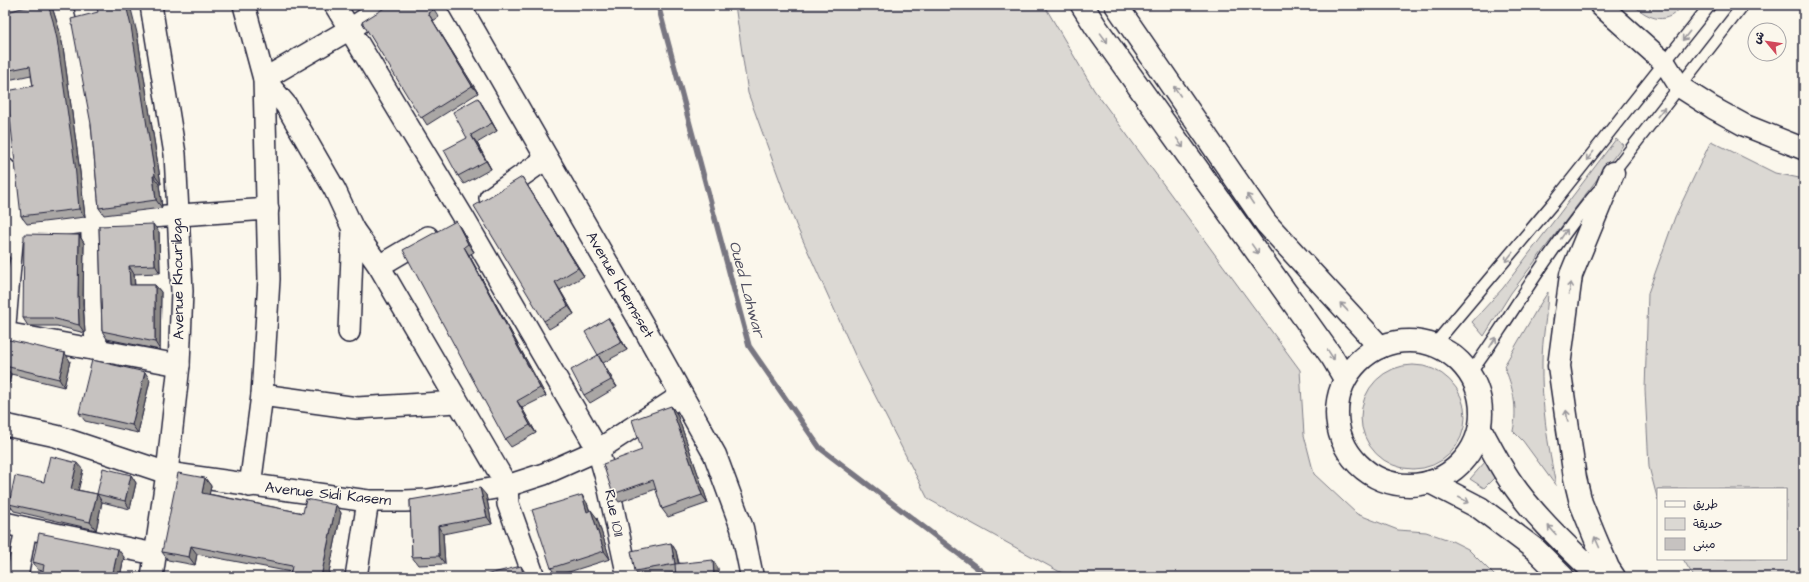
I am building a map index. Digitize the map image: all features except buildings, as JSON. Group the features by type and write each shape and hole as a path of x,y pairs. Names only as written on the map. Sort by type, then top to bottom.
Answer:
{"street":[{"path":"5,12 32,5"},
{"path":"62,5 81,106 90,179 96,349"},
{"name":"Avenue Khouribga","path":"151,5 175,154 182,291 179,365 167,474 152,577"},
{"path":"244,5 264,79 269,279 262,395 250,486"},
{"name":"Rue 1011","path":"335,5 463,217 598,450 608,485 628,577"},
{"path":"264,79 350,29 387,5"},
{"name":"Avenue Khemsset","path":"459,5 715,455 742,528 752,577"},
{"path":"1082,5 1096,27 1332,357 1345,379"},
{"path":"1116,5 1266,223 1380,347"},
{"path":"1600,5 1665,63 1680,87 1713,108 1744,125 1804,149"},
{"path":"264,79 286,105 335,190 352,228 379,266 507,486 508,504 526,573"},
{"path":"379,266 463,217 547,158"},
{"path":"5,169 9,231 5,324"},
{"path":"1613,173 1572,275 1559,366 1581,503 1608,568 1614,577"},
{"path":"9,231 92,221 268,209"},
{"path":"349,332 352,228"},
{"path":"5,333 179,365"},
{"path":"1413,341 1434,345 1448,352 1460,361 1470,373 1479,397 1481,409 1480,428 1474,446 1465,460 1453,471 1440,479 1418,486 1394,485 1372,477 1354,462 1342,442 1337,419 1338,396 1345,379 1358,362 1380,347 1391,343 1413,341"},
{"path":"262,395 357,408 457,402"},
{"name":"Avenue Sidi Kasem","path":"5,425 56,436 167,474 368,501 428,500 507,486 544,474 598,450 682,395"},
{"path":"1480,428 1510,481 1522,497 1557,536 1599,577"},
{"path":"1430,482 1485,511 1536,550 1563,577"},
{"path":"356,577 368,501"},
{"path":"5,523 155,554"},
{"path":"17,577 26,528"}],"lane":[{"path":"1434,345 1554,202 1710,5"},
{"path":"1470,373 1487,351 1511,312 1571,223 1613,173 1743,5"}],"green space":[{"path":"735,5 1044,5 1094,90 1300,370 1304,435 1314,474 1357,514 1398,530 1426,532 1452,541 1468,549 1496,577 1069,577 928,499 859,364 796,225 748,93"},
{"path":"1633,5 1651,5 1660,8 1666,5 1683,5 1671,16 1658,18 1646,14"},
{"path":"1616,139 1623,145 1511,293 1484,336 1472,322 1503,288"},
{"path":"1711,141 1775,173 1804,179 1804,577 1694,577 1684,560 1787,560 1787,488 1657,488 1657,497 1649,467 1645,390 1648,293 1675,217"},
{"path":"1548,292 1543,345 1542,378 1550,455 1556,486 1523,441 1513,431 1515,414 1514,398 1504,366"},
{"path":"1413,365 1433,369 1450,380 1461,397 1465,417 1461,437 1450,454 1433,465 1413,469 1393,465 1376,454 1365,437 1361,417 1365,397 1376,380 1393,369"},
{"path":"1485,462 1495,477 1484,488 1470,479"}],"waterway":[{"name":"Oued Lahwar","path":"658,5 749,346 820,448 989,577"}]}
